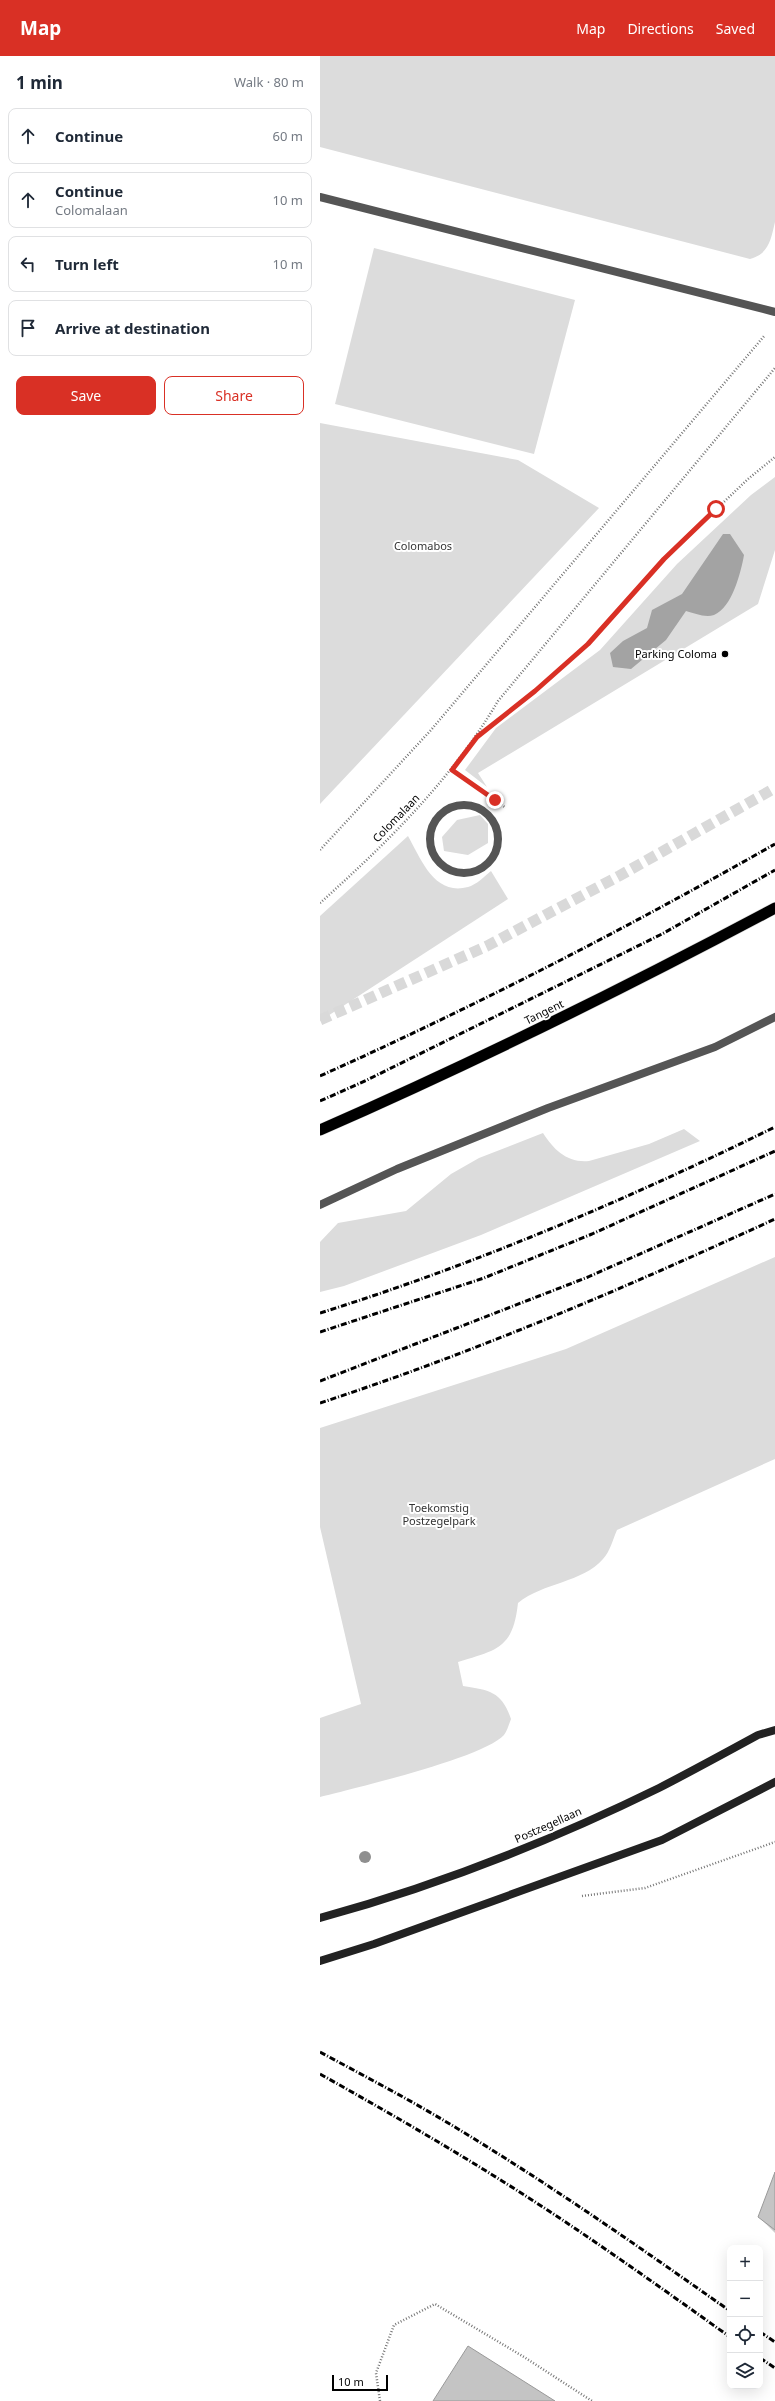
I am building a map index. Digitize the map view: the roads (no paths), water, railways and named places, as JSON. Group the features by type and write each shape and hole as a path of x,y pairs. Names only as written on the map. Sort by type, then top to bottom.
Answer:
{"highway":[{"name":"Tangent","path":"320,1130 409,1091 626,987 775,908"}],"main road":[{"name":"Postzegellaan","path":"320,1918 358,1908 518,1851 658,1788 758,1735 775,1730"},
{"path":"320,1961 374,1944 662,1840 775,1782"}],"lane":[{"path":"320,197 775,312"},
{"path":"459,805 471,806 490,816 496,826 497,848 492,858 484,866 474,871 464,873 452,871 435,857 431,847 430,836 433,825 449,808 459,805"},
{"path":"320,1205 397,1169 548,1108 715,1046 775,1017"}],"tunnel":[{"path":"320,1020 487,946 619,876 775,788"}],"railway":[{"path":"320,1076 436,1022 607,936 775,844"},
{"path":"320,1101 367,1080 662,934 775,870"},
{"path":"320,1313 437,1273 551,1229 664,1180 775,1127"},
{"path":"320,1332 484,1278 592,1234 775,1151"},
{"path":"320,1381 588,1277 775,1194"},
{"path":"320,1403 436,1362 607,1294 775,1219"},
{"path":"320,2052 428,2111 497,2153 598,2219 727,2309"},
{"path":"320,2074 442,2144 532,2200 625,2262 727,2335"},
{"path":"763,2334 775,2342"},
{"path":"763,2360 775,2368"}],"place":[{"name":"Parking Coloma","path":"725,654"}],"park label":[{"name":"Colomabos","path":"423,546"},
{"name":"Toekomstig Postzegelpark","path":"439,1514"}]}
